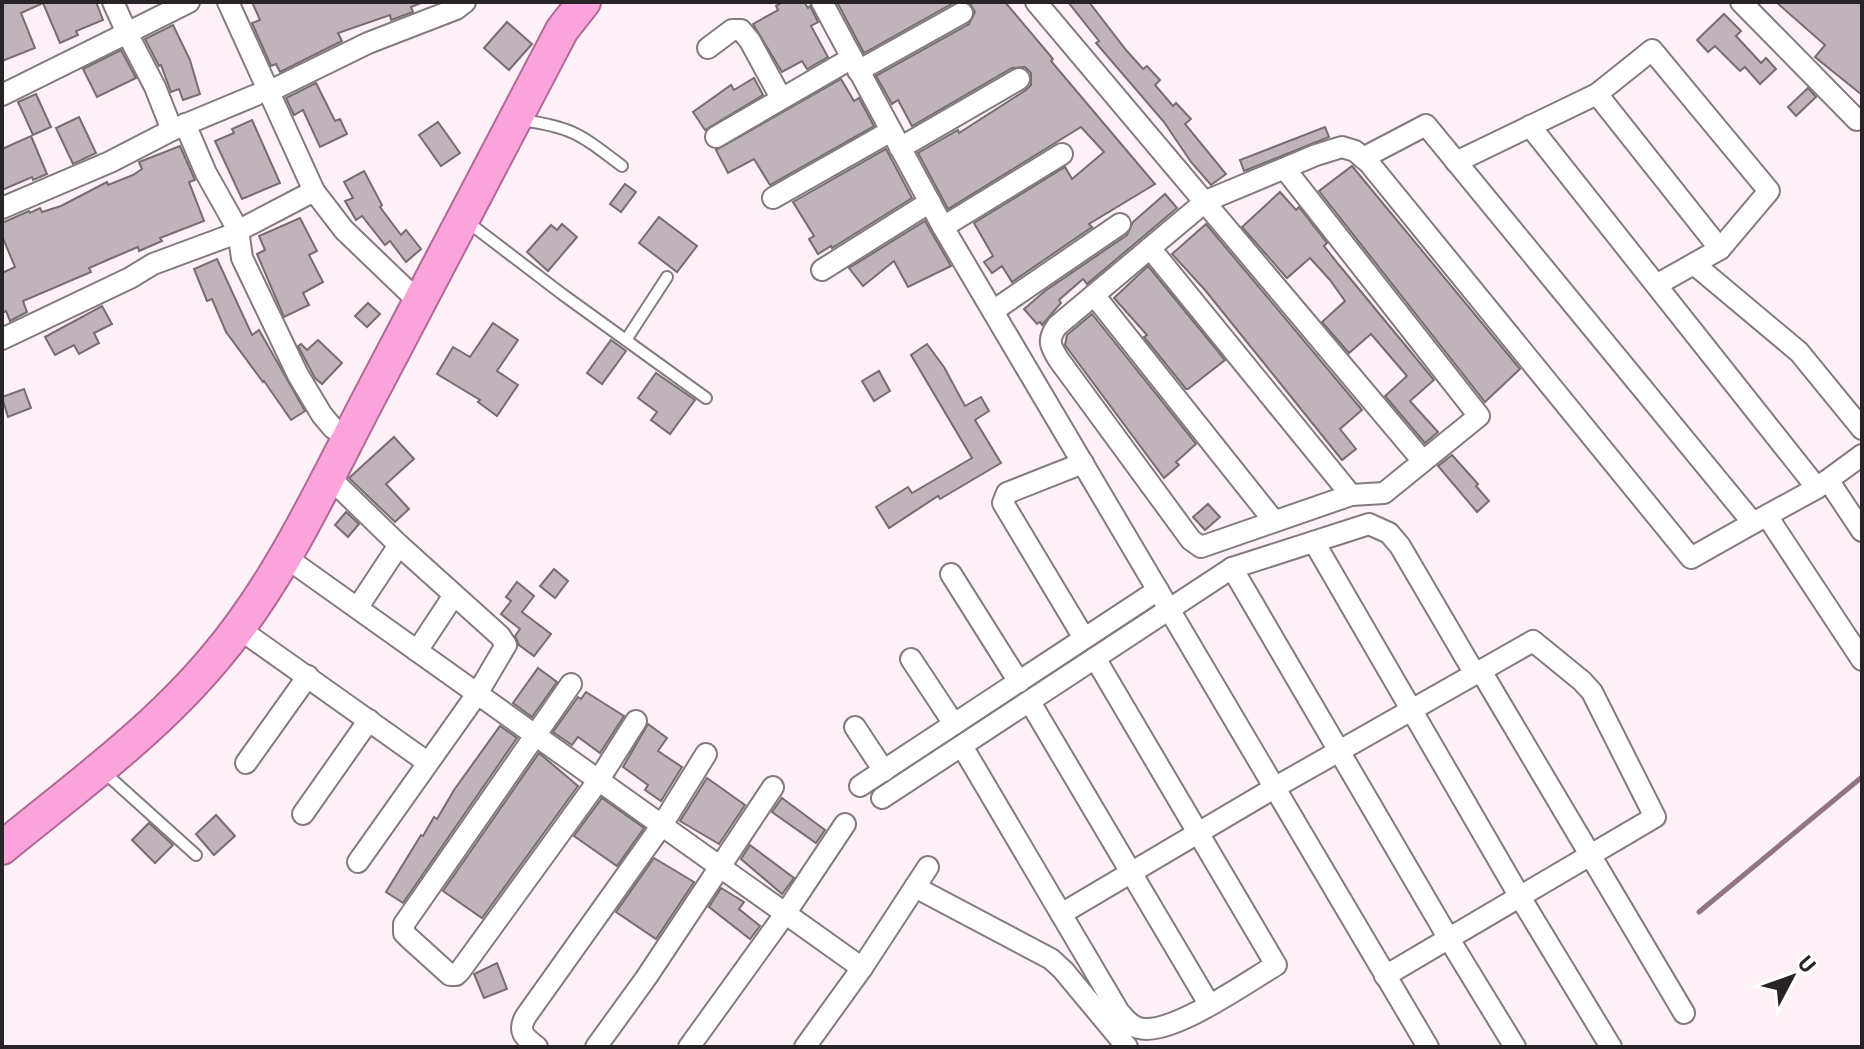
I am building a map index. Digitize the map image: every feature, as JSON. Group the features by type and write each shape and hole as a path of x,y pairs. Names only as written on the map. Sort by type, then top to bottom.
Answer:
{"highway":[{"path":"2,848 162,714 192,684 238,628 329,477 562,30 584,2"}],"street":[{"path":"113,2 155,87 238,230 242,258 298,375 322,415 333,428 349,438"},
{"path":"2,95 189,2"},
{"path":"228,2 262,93 306,195 419,302"},
{"path":"2,208 110,162 178,127 262,93 368,43 456,9 465,2"},
{"path":"822,2 943,227 1428,1047"},
{"path":"1036,2 1422,460"},
{"path":"1741,2 1857,120"},
{"path":"716,137 781,98 962,13"},
{"path":"708,48 732,30 741,30 781,98"},
{"path":"1456,162 1597,94 1652,50 1769,191 1720,249 1658,284"},
{"path":"773,198 1019,79"},
{"path":"1597,94 1720,249"},
{"path":"1363,158 1426,125 1760,519 1862,660"},
{"path":"1530,126 1862,531"},
{"path":"1285,169 1479,416 1384,493 1351,495 1201,547 1191,540 1050,346 1050,336 1057,326 1206,201 1285,169 1342,147 1355,151 1363,158 1691,558 1822,484 1862,455"},
{"path":"943,227 1062,154"},
{"path":"2,339 153,264 203,246 306,195"},
{"path":"822,270 930,202"},
{"path":"993,311 1120,224"},
{"path":"1150,248 1351,495"},
{"path":"1694,264 1799,352 1862,429"},
{"path":"1094,295 1274,521"},
{"path":"1083,463 1007,493 1003,503 1084,638"},
{"path":"329,477 506,645 477,694 358,862"},
{"path":"882,798 1232,568 1369,524 1389,533 1400,546 1684,1013"},
{"path":"1314,542 1611,1047"},
{"path":"358,607 399,545"},
{"path":"284,556 862,968"},
{"path":"1232,568 1515,1047"},
{"path":"951,574 1019,682"},
{"path":"860,786 1158,590"},
{"path":"417,651 454,595"},
{"path":"238,628 427,762"},
{"path":"1061,914 1274,788 1533,641 1592,692 1655,817 1385,976"},
{"path":"962,746 1128,1023 1138,1028 1175,1024 1276,965 1095,658"},
{"path":"911,659 954,724"},
{"path":"246,763 308,676"},
{"path":"571,684 404,924 404,933 450,975 460,971 598,781 636,721"},
{"path":"1030,702 1209,1004"},
{"path":"303,814 369,720"},
{"path":"855,727 884,771"},
{"path":"537,1047 521,1033 526,1016 662,825 706,754"},
{"path":"596,1047 773,787"},
{"path":"689,1047 785,914 845,824"},
{"path":"805,1047 862,968 928,867"},
{"path":"915,887 1051,959 1127,1047"}],"lane":[{"path":"515,119 551,124 581,135 622,166"},
{"path":"463,219 706,398"},
{"path":"626,340 667,277"},
{"path":"100,769 196,855"}],"building":[{"path":"2,2 96,2 103,20 76,31 78,35 60,43 43,3 21,13 35,48 2,61"},
{"path":"252,2 421,3 411,7 413,12 391,20 390,15 338,33 342,41 280,72 276,64 271,66 252,23 260,20"},
{"path":"783,2 804,2 808,8 810,6 818,22 811,26 828,57 807,69 802,61 782,72 753,24 778,10 776,6"},
{"path":"837,2 955,2 864,53"},
{"path":"969,2 1005,2 1155,184 1089,224 1092,227 1012,282 1002,266 992,273 984,262 993,256 974,223 1065,167 1072,179 1104,152 1081,127 948,209 918,153 958,130 959,133 1026,90 1031,85 1031,73 1025,67 1012,68 912,126 898,100 892,104 876,76 969,24 975,12"},
{"path":"1068,2 1089,2 1143,69 1147,66 1160,80 1155,85 1173,106 1176,103 1191,119 1185,124 1226,174 1211,185 1164,122 1096,43 1099,41"},
{"path":"1776,2 1862,2 1862,95 1815,57 1825,45"},
{"path":"1724,14 1741,31 1736,36 1761,63 1766,58 1776,69 1760,84 1745,67 1740,71 1715,46 1708,52 1697,40"},
{"path":"507,22 532,44 509,70 484,48"},
{"path":"173,25 190,60 200,94 183,100 179,89 171,92 161,65 145,39"},
{"path":"121,50 136,78 97,97 83,69"},
{"path":"754,78 763,95 705,130 693,112 731,85 734,90"},
{"path":"841,79 854,101 859,98 874,126 770,185 754,159 728,173 716,150"},
{"path":"316,83 335,121 340,119 347,134 320,147 303,110 294,115 286,98"},
{"path":"1808,88 1816,97 1796,116 1788,107"},
{"path":"36,94 51,127 33,135 18,102"},
{"path":"79,117 96,153 73,164 56,128"},
{"path":"252,120 280,183 242,199 215,141 234,133 232,129"},
{"path":"438,122 460,153 441,166 419,135"},
{"path":"1325,127 1329,137 1244,171 1240,160"},
{"path":"31,136 47,174 2,190 2,149"},
{"path":"180,146 195,180 189,182 204,221 160,238 162,241 139,251 138,247 89,268 91,272 23,301 27,312 10,321 6,311 2,313 2,273 15,267 2,236 2,223 29,211 40,208 42,212 61,206 107,182 108,185 133,175 142,169 139,162"},
{"path":"886,149 912,198 818,254 809,239 814,236 793,202"},
{"path":"1352,166 1520,369 1485,402 1319,191"},
{"path":"364,171 382,205 380,207 401,235 406,230 421,249 406,262 390,241 385,245 362,216 356,220 345,201 353,198 344,182"},
{"path":"625,184 636,192 621,212 610,204"},
{"path":"1280,192 1296,210 1299,207 1327,243 1324,246 1434,380 1410,401 1438,432 1425,443 1385,396 1407,376 1371,334 1349,353 1322,322 1345,301 1330,280 1310,258 1287,278 1242,227"},
{"path":"1165,194 1177,208 1087,284 1083,279 1059,300 1061,303 1042,325 1040,322 1037,324 1024,309 1127,235 1133,222"},
{"path":"659,217 697,246 677,272 639,243"},
{"path":"300,218 317,251 309,255 323,282 303,293 309,305 284,317 257,254 265,250 259,236"},
{"path":"925,221 951,266 908,287 894,261 863,286 849,268"},
{"path":"562,224 577,237 548,271 527,252 551,225 557,230"},
{"path":"1206,224 1362,410 1340,429 1356,449 1342,460 1205,290 1172,254"},
{"path":"217,259 252,335 259,330 305,411 291,420 226,332 212,299 207,301 194,269"},
{"path":"1148,266 1225,360 1188,389 1114,298"},
{"path":"368,303 380,314 367,327 355,316"},
{"path":"102,306 112,324 94,333 99,343 79,354 74,345 55,355 45,337"},
{"path":"1092,314 1196,444 1164,478 1065,345 1067,335"},
{"path":"493,323 518,340 497,371 518,385 497,416 478,402 480,400 437,374 453,347 470,357"},
{"path":"318,340 342,363 322,384 315,378 298,346 301,344 307,350"},
{"path":"611,340 626,351 602,384 587,373"},
{"path":"927,344 944,367 965,406 981,397 989,411 975,420 1001,463 940,499 938,496 889,528 876,507 908,487 912,493 972,458 911,355"},
{"path":"879,371 890,391 874,401 862,381"},
{"path":"656,373 695,400 670,434 651,420 657,412 638,398"},
{"path":"24,389 31,408 8,417 2,397"},
{"path":"394,437 414,459 386,484 409,509 395,522 349,478"},
{"path":"1452,455 1489,501 1477,512 1438,466"},
{"path":"1208,504 1220,517 1205,530 1193,517"},
{"path":"346,512 359,524 348,537 335,525"},
{"path":"554,569 568,581 555,598 540,586"},
{"path":"517,582 534,596 522,612 551,634 534,656 519,645 515,636 520,629 501,614 511,601 506,597"},
{"path":"538,668 557,682 532,717 513,703"},
{"path":"586,692 624,716 600,753 578,737 572,745 553,732 578,697 581,699"},
{"path":"648,724 667,738 658,751 682,767 661,801 645,790 648,785 623,767"},
{"path":"500,726 517,738 403,903 386,892 421,835 434,817 437,819"},
{"path":"539,753 578,786 482,918 443,891"},
{"path":"707,778 745,805 719,844 680,821"},
{"path":"602,798 644,828 617,866 574,836"},
{"path":"782,798 825,830 816,843 772,812"},
{"path":"216,815 235,836 214,855 196,834"},
{"path":"149,823 173,845 155,863 132,840"},
{"path":"750,845 794,878 782,894 741,859"},
{"path":"654,858 694,882 656,939 616,912"},
{"path":"721,888 744,902 739,909 760,926 750,939 709,907"},
{"path":"497,963 507,989 484,998 474,974"}],"waterway":[{"path":"1699,912 1862,777"}]}
